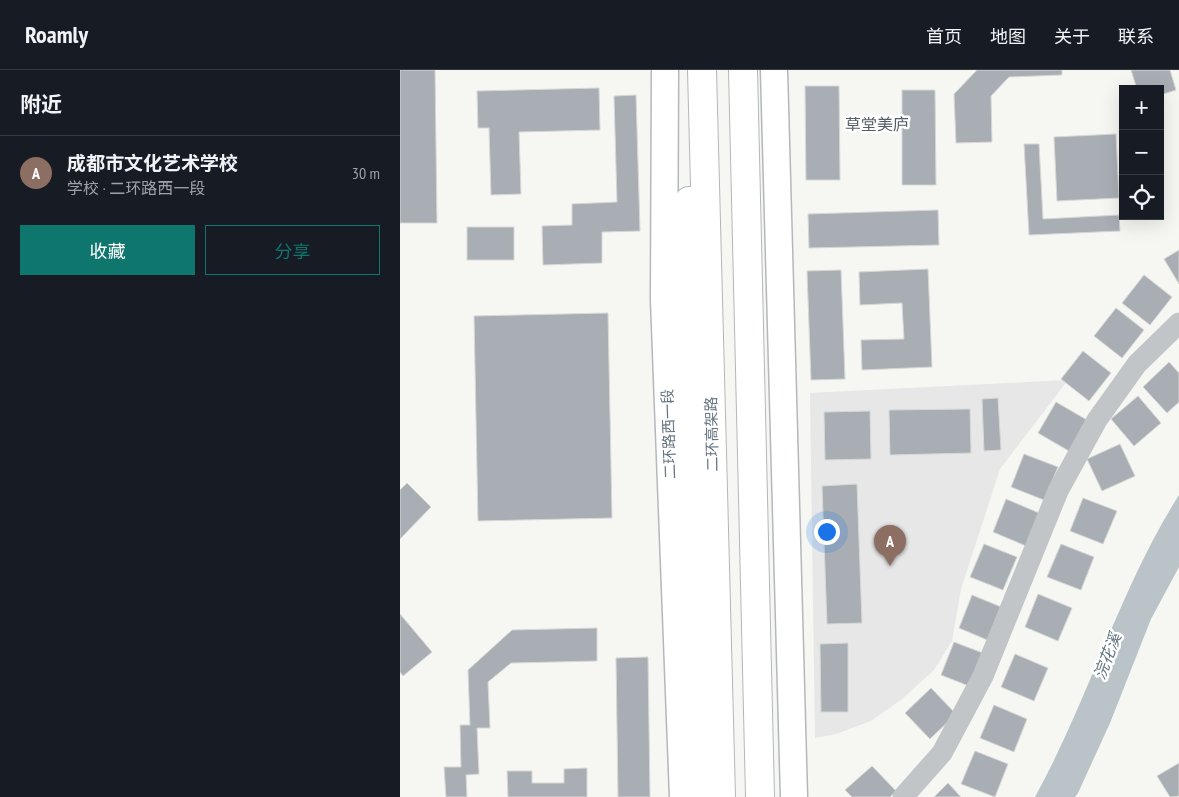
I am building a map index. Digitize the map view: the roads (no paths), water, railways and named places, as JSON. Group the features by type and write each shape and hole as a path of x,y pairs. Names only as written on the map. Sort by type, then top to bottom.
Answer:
{"highway":[{"name":"二环高架路","path":"702,70 721,797"},
{"path":"743,70 760,797"},
{"path":"700,797 685,321 688,203 703,100"},
{"path":"744,122 759,277 778,786"}],"main road":[{"name":"二环路西一段","path":"665,70 664,300 683,797"},
{"path":"774,70 794,797"}],"street":[{"path":"903,797 942,753 983,676 1058,491 1097,420 1137,364 1179,323"}],"water":[{"name":"浣花溪","path":"1179,495 1179,567 1151,619 1110,723 1078,793 1075,797 1035,797 1072,722 1139,568"}],"place":[{"name":"成都市文化艺术学校","path":"890,566"}],"district":[{"name":"草堂美庐","path":"877,124"}]}
